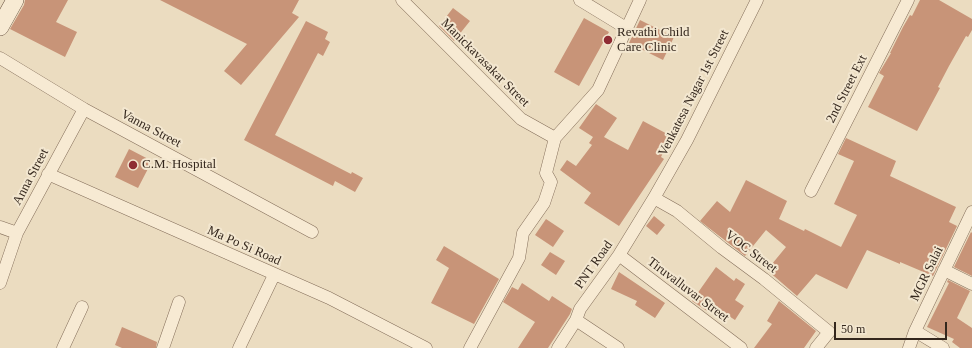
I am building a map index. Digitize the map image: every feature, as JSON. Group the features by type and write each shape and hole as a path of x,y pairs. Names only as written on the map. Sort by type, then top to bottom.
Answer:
{"street":[{"path":"0,26 15,0"},
{"name":"Manickavasakar Street","path":"402,0 521,119 554,138"},
{"path":"580,0 626,28"},
{"path":"470,348 519,258 523,233 544,203 550,182 546,173 554,138 598,90 640,0"},
{"name":"Venkatesa Nagar 1st Street","path":"654,198 687,140 757,0"},
{"name":"2nd Street Ext","path":"811,191 908,0"},
{"name":"Vanna Street","path":"0,58 84,109 312,232"},
{"name":"Anna Street","path":"0,283 16,233 84,109"},
{"name":"Ma Po Si Road","path":"48,174 329,298 426,348"},
{"name":"PNT Road","path":"558,348 576,320 580,309 619,255 654,198"},
{"name":"VOC Street","path":"654,198 677,211 829,332 816,348"},
{"name":"MGR Salai","path":"909,348 915,331 972,212"},
{"path":"0,227 16,233"},
{"name":"Tiruvalluvar Street","path":"619,255 741,348"},
{"path":"944,270 972,284"},
{"path":"239,348 274,275"},
{"path":"163,348 179,302"},
{"path":"63,348 82,307"},
{"path":"576,320 618,348"},
{"path":"915,331 943,348"}],"building":[{"path":"25,0 68,0 56,22 77,32 65,57 10,29 24,5"},
{"path":"160,0 299,0 292,13 299,17 241,85 224,71 247,44"},
{"path":"920,0 939,0 972,19 972,30 968,37 966,36 949,66 938,87 940,88 917,131 868,107 884,76 879,73 891,53 903,27 910,15 912,16"},
{"path":"453,8 470,21 454,41 439,26"},
{"path":"584,18 609,32 579,86 554,72"},
{"path":"640,20 674,37 663,60 629,43"},
{"path":"306,21 328,32 325,39 330,42 323,56 318,53 275,135 351,174 352,172 363,178 355,192 335,181 333,186 244,140"},
{"path":"596,104 617,118 604,137 628,150 643,121 671,136 661,157 664,159 619,226 584,203 591,193 560,170 567,160 576,166 592,145 589,143 593,137 579,128"},
{"path":"846,138 896,161 890,176 956,207 949,222 957,226 933,276 867,250 847,289 816,274 797,296 767,270 786,247 766,230 745,256 700,221 717,201 730,212 746,180 787,201 779,219 804,231 805,229 841,247 857,215 834,204 854,161 838,154"},
{"path":"129,149 152,161 138,188 115,177"},
{"path":"654,216 665,225 657,235 646,226"},
{"path":"546,219 564,231 553,247 535,235"},
{"path":"971,232 972,233 972,276 954,267"},
{"path":"444,246 499,279 474,324 431,303 449,268 436,260"},
{"path":"550,252 565,261 556,275 541,265"},
{"path":"716,267 734,281 736,278 745,284 735,300 744,306 735,320 712,305 707,311 692,301"},
{"path":"619,272 665,303 655,318 635,305 637,301 611,289"},
{"path":"948,280 970,291 957,318 972,328 972,348 960,348 952,342 954,339 927,327 949,283 947,282"},
{"path":"522,283 549,301 552,296 572,309 548,348 518,348 535,322 503,302 512,287 518,290"},
{"path":"779,301 816,331 804,348 754,348 772,324 767,321"},
{"path":"122,327 157,342 156,348 122,348 115,345"}],"place":[{"name":"Revathi Child Care Clinic","path":"608,40"},
{"name":"C.M. Hospital","path":"133,165"}]}
